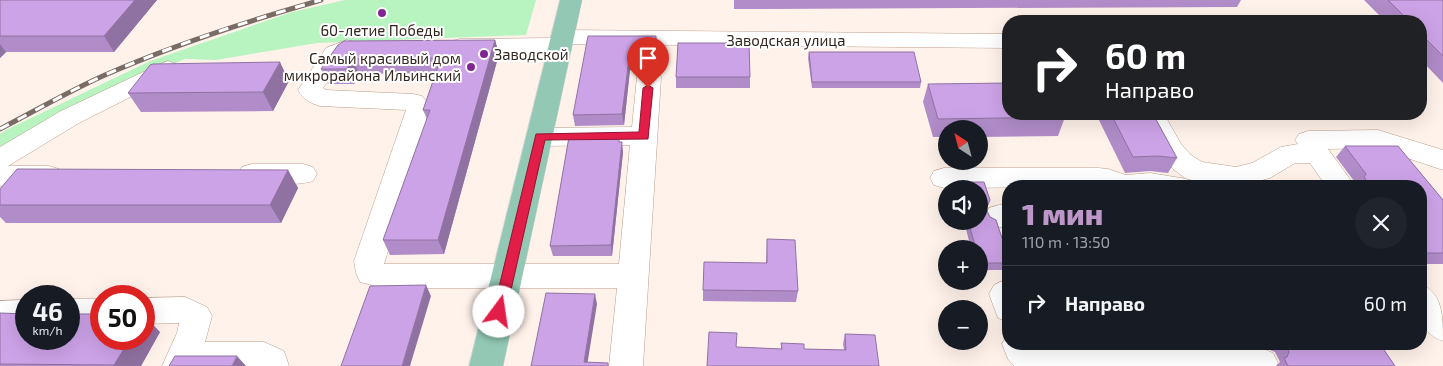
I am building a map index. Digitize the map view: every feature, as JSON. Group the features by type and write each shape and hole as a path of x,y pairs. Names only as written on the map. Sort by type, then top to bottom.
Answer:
{"main road":[{"path":"486,366 571,0"}],"lane":[{"name":"Заводская улица","path":"435,46 562,41 1002,41"},
{"path":"375,46 346,47 334,53 310,90 320,98 413,102 418,108 369,261 371,273 384,276 632,276"},
{"path":"0,159 70,117 171,68 190,67"},
{"path":"626,366 649,77"},
{"path":"1155,120 1171,150 1182,162 1184,180"},
{"path":"540,137 644,136"},
{"path":"1197,180 1236,177 1260,171 1290,154 1312,146 1378,139 1443,160"},
{"path":"1312,146 1337,180"},
{"path":"225,174 303,174"},
{"path":"0,176 78,176"},
{"path":"944,178 1098,178 1110,180"},
{"path":"155,311 185,310 196,316 193,333 179,366"},
{"path":"0,314 15,313"},
{"path":"1020,350 1031,360 1046,364 1258,358"},
{"path":"179,366 192,359 204,356 264,356 272,361 272,366"}],"green space":[{"path":"345,0 536,0 526,35 317,43 216,60 185,59 101,94 0,151 0,134 6,130 150,61 292,12"}],"building":[{"path":"0,0 135,0 104,36 0,36"},
{"path":"1388,0 1443,0 1443,56 1427,40 1427,15 1403,15"},
{"path":"588,36 656,36 654,58 648,56 629,59 622,114 573,115"},
{"path":"495,40 438,240 383,240 430,110 423,110 441,58 352,59 347,69 321,69 338,45 344,41"},
{"path":"678,43 749,43 750,77 676,77"},
{"path":"809,52 914,52 921,82 812,82"},
{"path":"280,62 263,92 128,93 150,65 153,64"},
{"path":"1002,83 1002,118 938,119 928,84"},
{"path":"1114,120 1156,120 1177,158 1158,156 1133,157"},
{"path":"619,136 619,142 622,142 611,245 550,246 569,137"},
{"path":"1345,146 1398,146 1426,180 1366,180 1364,177 1366,174"},
{"path":"17,169 288,170 270,205 0,205 0,189"},
{"path":"1427,181 1443,200 1443,253 1427,253"},
{"path":"988,213 990,217 996,220 1002,238 1002,263 988,263 988,240 973,240 971,230 988,230"},
{"path":"767,239 795,240 798,291 703,290 704,262 767,263"},
{"path":"426,285 402,366 341,366 370,286"},
{"path":"546,293 595,294 584,362 608,363 608,366 531,366"},
{"path":"0,313 15,314 15,350 80,350 80,314 90,314 90,350 123,350 114,365 0,364"},
{"path":"709,332 737,333 736,347 782,349 781,343 804,344 804,349 846,350 845,334 875,335 879,366 707,366"},
{"path":"1288,350 1384,350 1395,366 1288,366 1284,358 1287,357"},
{"path":"175,356 237,356 232,366 169,366"}],"railway":[{"path":"0,129 105,75 158,53 266,16 321,0"}],"place":[{"name":"60-летие Победы","path":"382,13"},
{"name":"Заводской","path":"484,54"},
{"name":"Самый красивый дом микрорайона Ильинский","path":"471,67"}],"route":[{"path":"499,312 540,137 644,136 648,88"}]}
